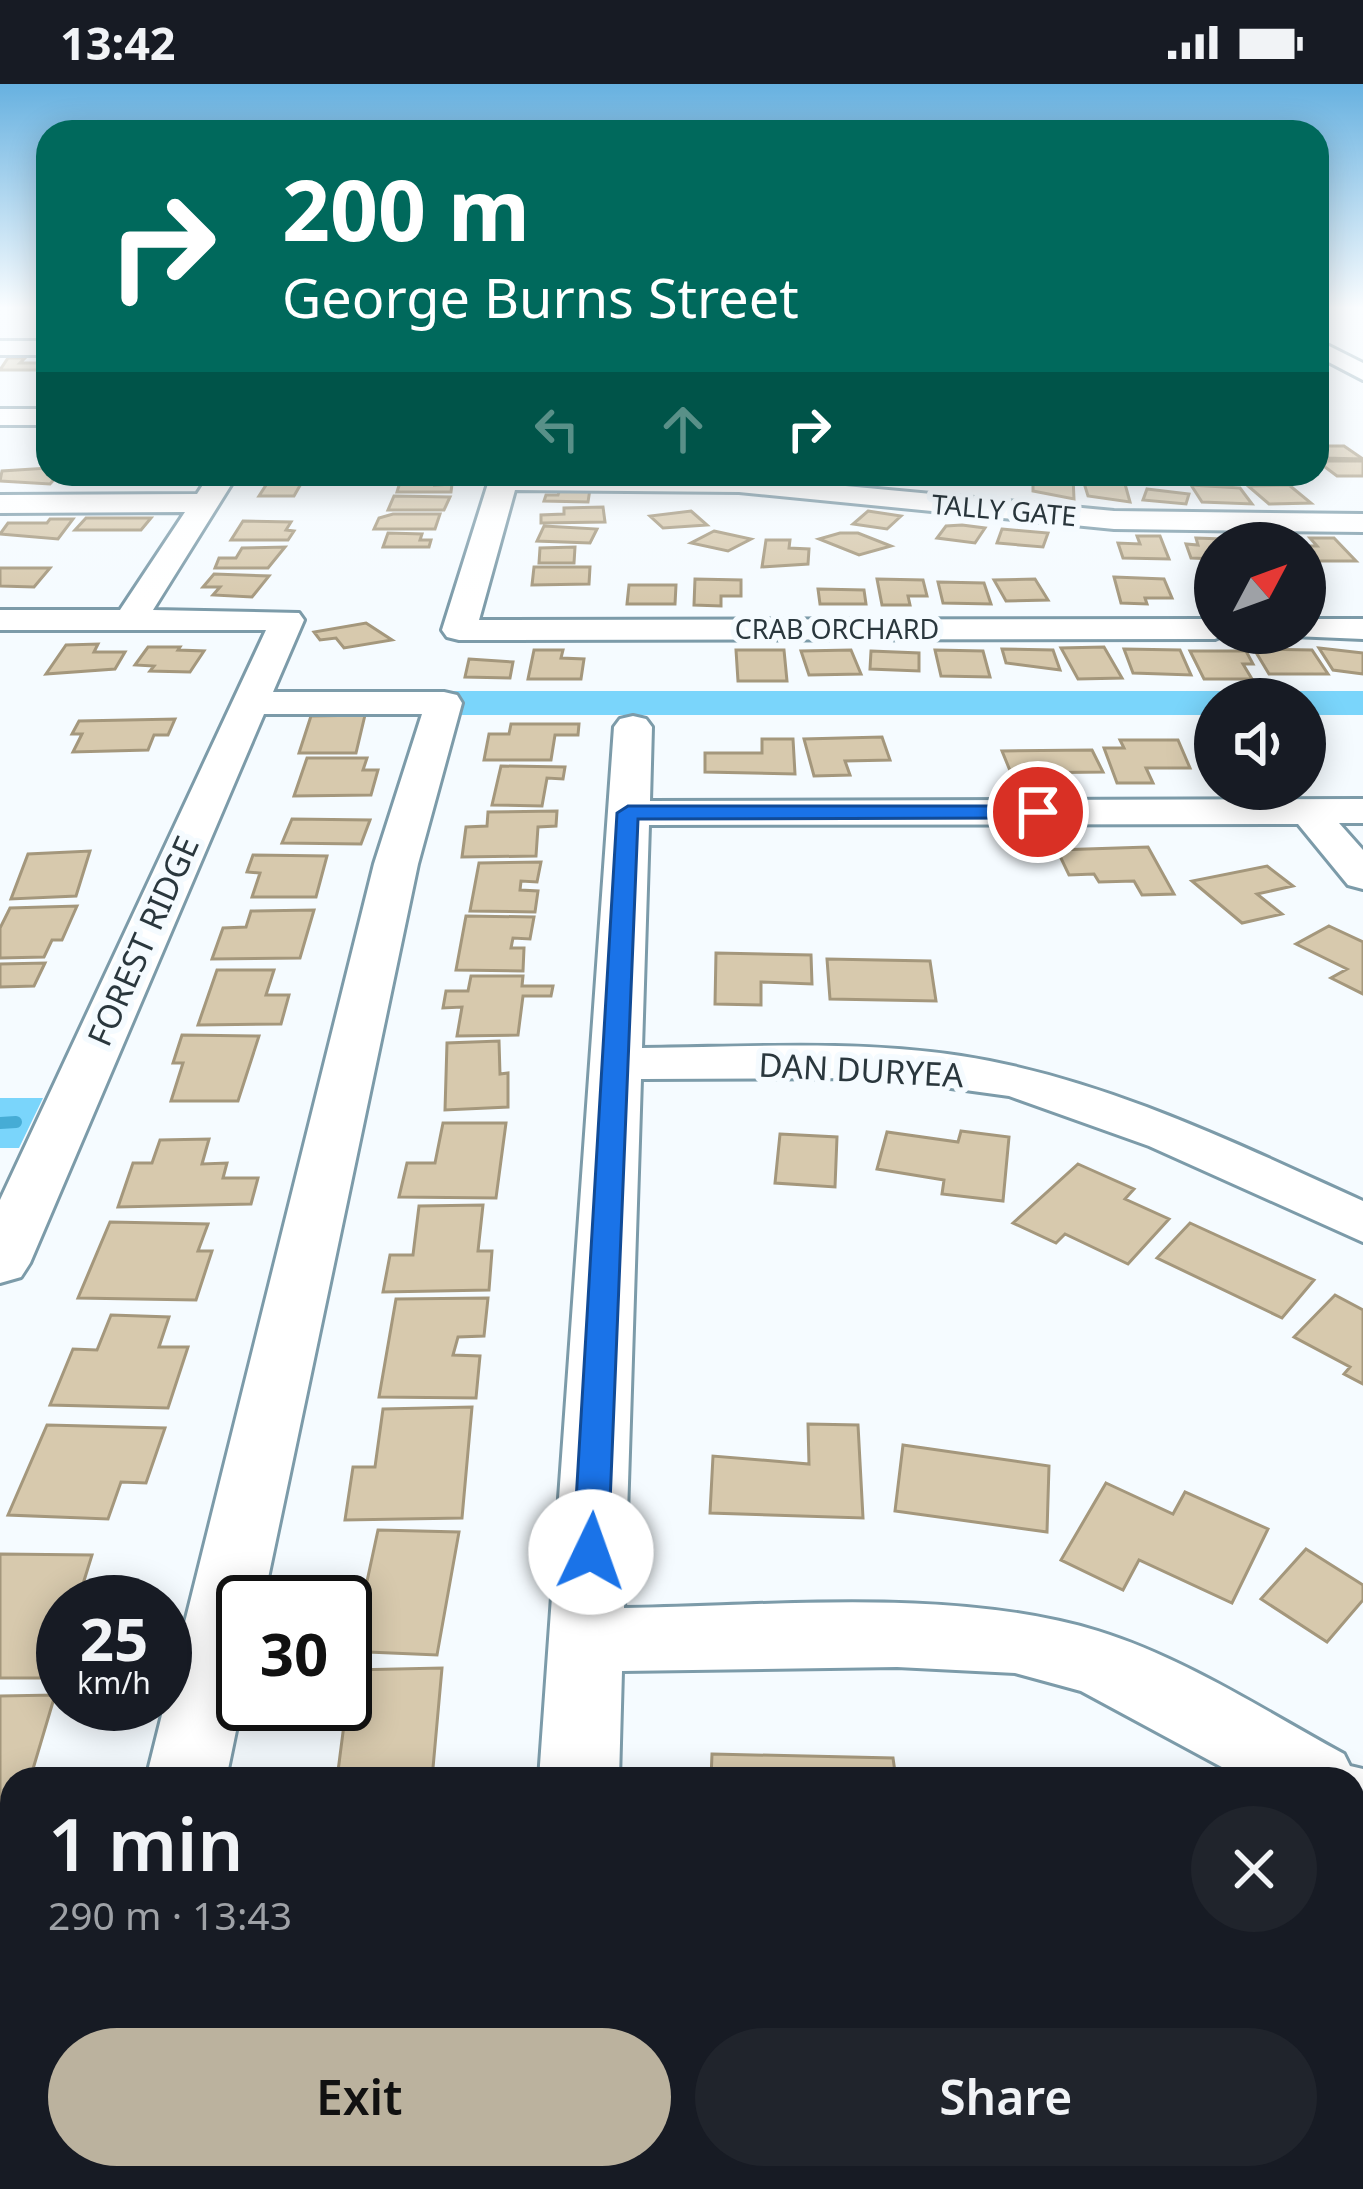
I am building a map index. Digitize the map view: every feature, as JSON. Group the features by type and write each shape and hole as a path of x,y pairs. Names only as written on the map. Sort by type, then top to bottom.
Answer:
{"street":[{"path":"0,417 36,417"},
{"path":"0,620 131,620 216,486"},
{"name":"CRAB ORCHARD","path":"501,486 459,630 1194,629"},
{"name":"TALLY GATE","path":"752,486 1114,520 1363,523"},
{"path":"780,519 806,490"},
{"path":"0,504 204,503"},
{"name":"FOREST RIDGE","path":"0,1263 286,620 131,620"},
{"path":"1326,629 1363,629"},
{"path":"189,1767 395,864 444,703 250,703"},
{"path":"580,1767 633,727"},
{"path":"1312,812 1326,836 1363,876"},
{"path":"628,813 1363,812"},
{"name":"DAN DURYEA","path":"617,1064 881,1064 963,1071 1124,1116 1363,1223"},
{"path":"586,1640 897,1636 1015,1642 1097,1664 1190,1707 1295,1767"}],"shaded area":[{"path":"442,691 1194,691 1194,715 434,715"},
{"path":"1326,691 1363,691 1363,715 1326,715"},
{"path":"0,1098 43,1098 19,1148 0,1148"}],"building":[{"path":"1329,446 1344,446 1363,459 1329,458"},
{"path":"1329,461 1363,461 1363,476 1337,476 1329,470"},
{"path":"36,469 36,483 0,481 2,471"},
{"path":"265,486 300,486 294,496 259,496"},
{"path":"399,486 452,486 451,492 397,492"},
{"path":"1033,486 1073,486 1074,499 1033,491"},
{"path":"1085,486 1126,486 1130,502 1088,496"},
{"path":"1192,486 1240,488 1252,504 1202,502"},
{"path":"1248,486 1290,486 1311,503 1269,504"},
{"path":"560,489 590,489 588,502 544,501"},
{"path":"1147,489 1189,494 1186,504 1143,500"},
{"path":"394,496 450,497 444,510 388,510"},
{"path":"603,507 605,522 541,523 541,515 564,514 564,508"},
{"path":"691,511 707,525 663,528 650,516"},
{"path":"868,511 901,516 887,529 853,524"},
{"path":"440,514 435,529 374,529 379,518"},
{"path":"86,518 151,518 141,530 75,530"},
{"path":"73,519 58,539 0,534 8,523 47,523"},
{"path":"243,521 291,522 286,530 294,531 288,540 231,540"},
{"path":"544,526 597,529 590,543 537,541"},
{"path":"946,526 985,528 975,543 937,538"},
{"path":"1002,529 1048,533 1043,547 997,543"},
{"path":"714,531 751,539 728,551 691,543"},
{"path":"388,533 422,534 420,540 431,540 429,547 383,547"},
{"path":"858,533 891,546 859,555 819,539"},
{"path":"1137,536 1160,536 1169,559 1123,558 1118,543 1140,544"},
{"path":"1326,538 1334,538 1356,561 1326,561"},
{"path":"766,540 790,540 789,548 809,549 808,564 762,567"},
{"path":"285,547 268,568 215,568 219,558 236,558 242,548"},
{"path":"575,547 574,563 539,563 540,548"},
{"path":"534,567 590,567 589,584 532,585"},
{"path":"0,568 50,568 34,587 0,586"},
{"path":"214,574 269,576 252,597 213,595 220,587 203,587"},
{"path":"1114,577 1164,579 1172,598 1121,603"},
{"path":"695,579 741,580 741,596 721,596 721,606 694,605"},
{"path":"877,579 923,580 927,596 908,596 910,605 882,605"},
{"path":"1035,579 1048,600 1006,601 994,580"},
{"path":"938,582 984,583 991,604 943,603"},
{"path":"629,585 676,585 675,604 627,604"},
{"path":"818,589 864,590 866,604 820,604"},
{"path":"366,623 392,640 344,648 336,638 320,640 314,632"},
{"path":"98,644 94,652 125,652 115,669 46,674 66,645"},
{"path":"148,647 204,651 190,672 150,671 154,666 135,665"},
{"path":"1104,647 1122,678 1078,679 1061,648"},
{"path":"1002,649 1053,650 1060,670 1006,663"},
{"path":"1124,649 1180,650 1191,675 1133,673"},
{"path":"1326,649 1363,653 1363,674 1333,670 1323,654"},
{"path":"534,650 563,650 561,658 584,659 581,679 528,679"},
{"path":"736,650 784,650 787,681 738,681"},
{"path":"851,650 861,674 809,675 801,651"},
{"path":"935,650 983,651 990,677 941,676"},
{"path":"871,651 919,653 919,671 870,669"},
{"path":"1190,651 1248,654 1253,664 1243,664 1251,678 1204,678"},
{"path":"1257,654 1315,654 1328,674 1269,674"},
{"path":"469,659 513,662 510,678 465,677"},
{"path":"365,715 356,753 299,753 311,716"},
{"path":"175,719 168,735 154,735 148,750 73,752 82,734 72,734 79,721"},
{"path":"511,724 579,724 578,735 555,735 551,760 484,760 489,734 509,734"},
{"path":"882,737 890,760 845,761 850,775 814,776 804,739"},
{"path":"762,739 793,739 795,774 705,772 705,753 762,753"},
{"path":"1120,740 1178,740 1190,768 1146,768 1153,783 1117,783 1104,748 1124,748"},
{"path":"1092,750 1103,772 1011,773 1002,751"},
{"path":"307,758 367,758 363,770 378,770 371,795 294,796"},
{"path":"501,766 565,767 563,779 547,778 542,806 492,805"},
{"path":"557,811 556,826 538,827 536,856 462,857 466,827 487,826 488,812"},
{"path":"292,819 370,820 361,844 282,843"},
{"path":"1148,847 1174,894 1142,895 1134,881 1099,882 1094,874 1069,875 1057,850"},
{"path":"90,851 76,896 11,899 28,854"},
{"path":"253,855 327,856 316,897 252,897 260,873 247,872"},
{"path":"541,862 537,882 521,881 520,890 538,891 535,912 470,911 479,863"},
{"path":"1267,866 1293,886 1257,894 1282,914 1242,923 1192,881"},
{"path":"77,906 62,940 52,940 44,957 0,958 0,928 10,908"},
{"path":"314,910 300,958 212,959 223,928 246,927 251,911"},
{"path":"466,916 534,917 530,939 513,938 511,948 524,948 523,971 456,970"},
{"path":"1329,926 1363,942 1363,994 1331,978 1347,969 1296,944"},
{"path":"716,953 811,955 812,984 761,982 761,1005 715,1004"},
{"path":"827,959 930,961 936,1001 830,999"},
{"path":"45,963 34,986 0,987 0,964"},
{"path":"217,970 274,970 266,995 289,995 281,1024 198,1025"},
{"path":"471,976 523,976 522,986 553,986 551,996 523,996 518,1035 457,1036 462,1007 443,1008 446,991 468,991"},
{"path":"182,1035 259,1036 238,1101 171,1101 183,1063 173,1063"},
{"path":"499,1041 500,1074 508,1073 508,1107 445,1110 447,1043"},
{"path":"443,1123 506,1123 496,1198 399,1197 407,1163 435,1163"},
{"path":"961,1131 1009,1137 1003,1201 942,1194 944,1180 877,1169 887,1132 958,1142"},
{"path":"780,1134 837,1137 835,1187 775,1183"},
{"path":"209,1139 202,1164 227,1163 223,1178 258,1178 251,1204 118,1207 133,1163 152,1163 160,1140"},
{"path":"1078,1164 1134,1189 1125,1199 1169,1219 1128,1264 1065,1234 1056,1243 1013,1223"},
{"path":"483,1205 478,1251 492,1251 489,1290 383,1292 390,1255 413,1255 419,1206"},
{"path":"110,1222 208,1224 198,1251 212,1251 196,1300 78,1298"},
{"path":"1190,1223 1314,1280 1282,1318 1157,1258"},
{"path":"1335,1295 1363,1310 1363,1384 1344,1374 1350,1367 1294,1337"},
{"path":"488,1298 484,1336 458,1337 453,1355 480,1356 476,1398 379,1397 396,1299"},
{"path":"111,1315 169,1317 159,1347 188,1347 168,1408 50,1405 73,1349 97,1350"},
{"path":"472,1407 462,1518 345,1520 353,1467 375,1467 383,1409"},
{"path":"808,1424 858,1425 863,1518 710,1513 713,1456 809,1464"},
{"path":"47,1425 165,1428 146,1483 121,1482 108,1519 8,1515"},
{"path":"903,1445 1049,1466 1047,1532 895,1511"},
{"path":"1106,1483 1173,1514 1185,1492 1268,1529 1232,1603 1139,1560 1123,1590 1061,1560"},
{"path":"378,1530 459,1532 437,1655 372,1652 372,1575 368,1575"},
{"path":"1306,1549 1363,1585 1363,1600 1327,1642 1261,1599"},
{"path":"0,1554 92,1555 86,1575 36,1575 36,1678 0,1678"},
{"path":"442,1668 433,1767 339,1767 343,1731 372,1731 372,1670"},
{"path":"36,1695 36,1731 44,1731 34,1767 0,1767 0,1696"},
{"path":"712,1754 893,1758 894,1767 711,1767"}],"waterway":[{"path":"0,1123 16,1122"}],"route":[{"path":"591,1552 628,813 1038,812"}]}
